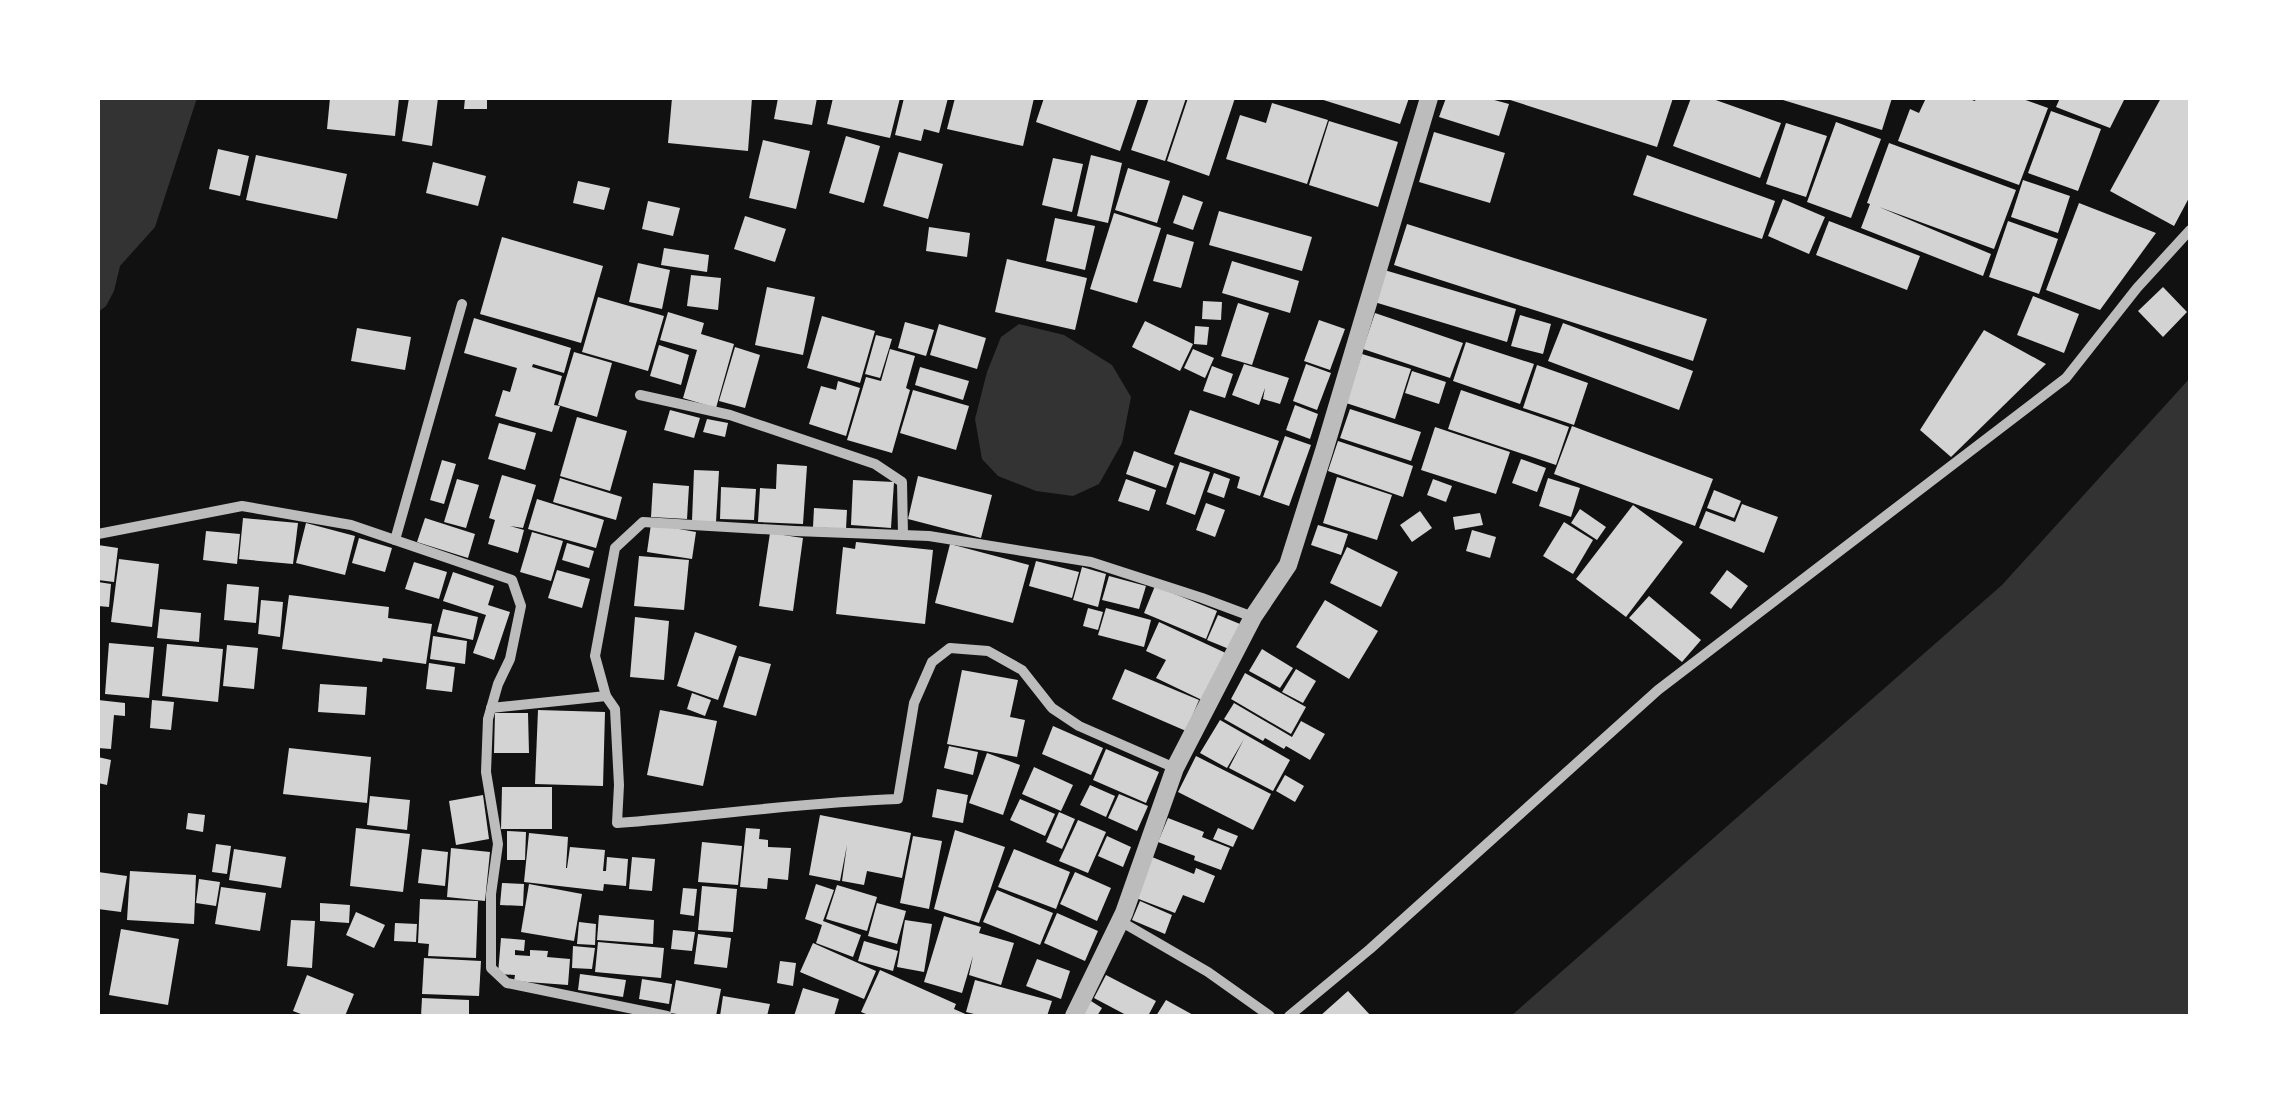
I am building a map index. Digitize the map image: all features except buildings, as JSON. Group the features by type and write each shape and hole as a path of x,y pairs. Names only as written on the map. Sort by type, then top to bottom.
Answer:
{"street":[{"path":"1074,1016 1120,922 1175,768 1253,618 1288,565 1430,98"},
{"path":"1289,1016 1370,949 1658,690 2066,378 2190,230"},
{"path":"395,540 462,304"},
{"path":"640,394 730,415 875,464 902,482 902,535"},
{"path":"98,534 242,506 351,525 512,580 521,606 510,658 488,719 486,772 498,844 491,894 491,968 507,983 667,1016"},
{"path":"1175,768 1080,726 1052,708 1022,670 988,651 950,648 932,662 914,703 898,799 617,823 615,709 606,696 595,656 615,548 643,522 928,536 1091,562 1253,618"},
{"path":"491,708 606,696"},
{"path":"1120,922 1208,972 1270,1016"}],"shaded area":[{"path":"98,98 197,98 155,227 120,266 114,291 98,312"},
{"path":"1019,324 1064,335 1112,365 1131,397 1122,443 1099,484 1073,496 1036,491 998,476 982,459 975,419 987,372 1001,337"},
{"path":"2190,378 2190,1016 1511,1016 2002,585"}]}
